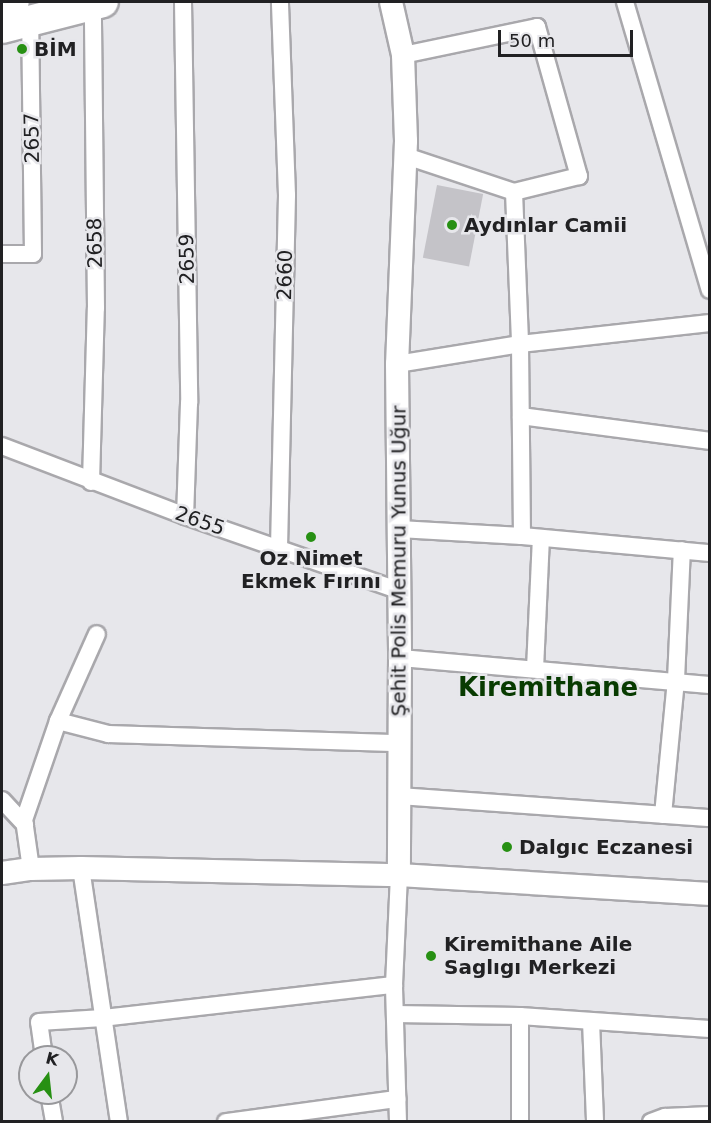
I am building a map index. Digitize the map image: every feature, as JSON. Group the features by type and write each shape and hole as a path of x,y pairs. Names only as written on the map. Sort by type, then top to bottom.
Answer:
{"highway":[{"path":"2,5 22,11 98,3"},
{"path":"2,28 22,11"}],"main road":[{"name":"Şehit Polis Memuru Yunus Uğur","path":"391,2 403,55 406,156 397,364 400,591 399,874"},
{"path":"2,873 31,868 81,868 399,874 710,894"}],"street":[{"name":"2659","path":"183,2 189,404 185,516"},
{"name":"2660","path":"279,548 287,195 280,2"},
{"path":"625,2 710,290"},
{"name":"2658","path":"91,482 96,308 98,3"},
{"name":"2657","path":"2,254 33,254 22,11"},
{"path":"403,55 537,27 579,176 514,192 406,156"},
{"path":"514,192 520,344 522,536"},
{"path":"397,364 520,344 710,323"},
{"path":"521,416 710,441"},
{"name":"2655","path":"2,446 91,482 400,591"},
{"path":"399,529 522,536 710,553"},
{"path":"535,669 541,538"},
{"path":"663,815 676,680 682,550"},
{"path":"31,868 24,820 58,721 97,634"},
{"path":"400,658 676,680 710,685"},
{"path":"58,721 108,734 400,743"},
{"path":"400,796 710,818"},
{"path":"2,800 25,825"},
{"path":"81,868 119,1122"},
{"name":"Şehit Polis Memuru Yunus Uğur","path":"398,1122 394,985 399,874"},
{"path":"42,1045 39,1022 103,1018 394,985"},
{"path":"395,1014 520,1016 710,1029"},
{"path":"519,1122 520,1016"},
{"path":"591,1021 595,1122"},
{"path":"226,1122 397,1099"},
{"path":"51,1105 54,1122"},
{"path":"651,1122 665,1117 710,1115"}],"building":[{"name":"Aydınlar Camii","path":"437,185 483,194 469,267 423,258"}],"place":[{"name":"BİM","path":"22,49"},
{"name":"Aydınlar Camii","path":"452,225"},
{"name":"Oz Nimet Ekmek Fırını","path":"311,537"},
{"name":"Dalgıc Eczanesi","path":"507,847"},
{"name":"Kiremithane Aile Saglıgı Merkezi","path":"431,956"}],"district":[{"name":"Kiremithane","path":"548,688"}]}
